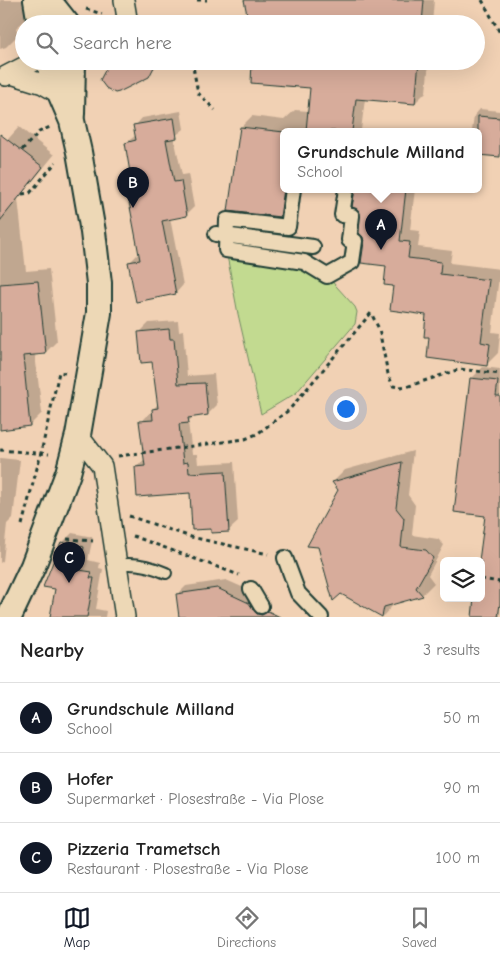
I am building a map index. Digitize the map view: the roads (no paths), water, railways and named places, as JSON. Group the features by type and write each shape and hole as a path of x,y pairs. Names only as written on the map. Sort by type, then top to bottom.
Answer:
{"street":[{"path":"36,0 38,15"},
{"path":"48,0 60,15"},
{"path":"124,0 126,15"},
{"path":"6,76 17,70"},
{"path":"9,617 33,566 68,473 78,435 99,313 99,282 93,232 79,152 64,122 60,94 51,70"},
{"path":"64,122 72,70"},
{"path":"6,76 43,84 60,94"},
{"path":"292,193 288,227 227,220 221,235 226,250 304,262 327,276 352,262 355,241 349,240 352,216 342,215 345,193"},
{"path":"221,235 314,247"},
{"path":"78,435 102,466 125,617"},
{"path":"285,558 298,593 321,617"},
{"path":"251,589 261,606"}],"lane":[{"path":"118,565 130,563 153,567 166,572"}],"place":[{"name":"Hofer","path":"133,208"},
{"name":"Grundschule Milland","path":"381,250"},
{"name":"Pizzeria Trametsch","path":"69,583"}]}
